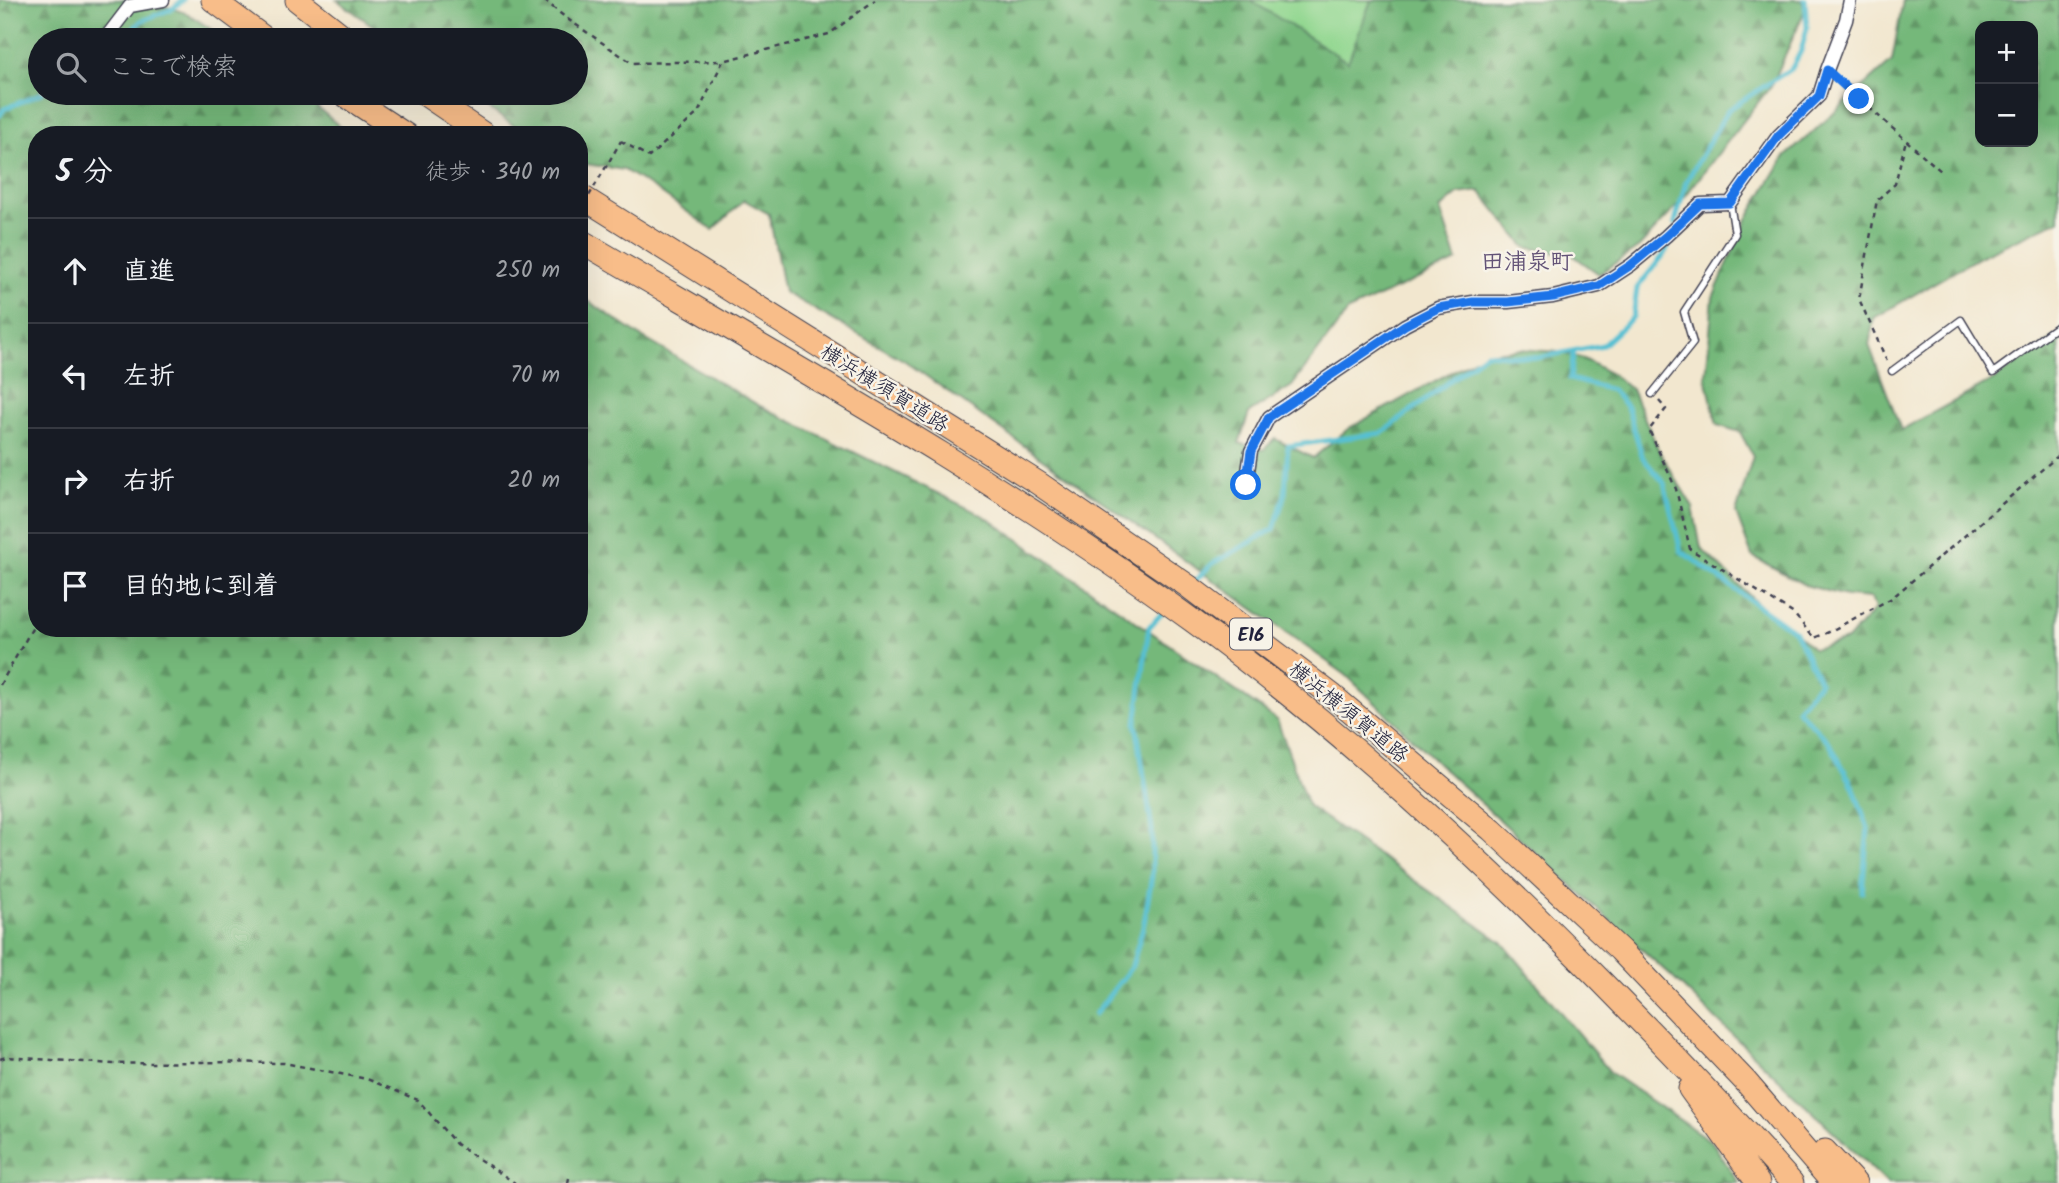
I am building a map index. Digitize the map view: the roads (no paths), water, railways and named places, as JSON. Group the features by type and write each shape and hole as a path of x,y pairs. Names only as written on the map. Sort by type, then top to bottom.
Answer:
{"highway":[{"path":"213,0 251,28"},
{"path":"297,0 333,28"},
{"path":"360,105 392,126"},
{"path":"441,105 472,126"},
{"name":"横浜横須賀道路","path":"588,201 1038,483 1188,586 1354,713 1492,830 1620,950 1746,1082 1833,1183"},
{"name":"横浜横須賀道路","path":"588,245 920,441 1061,530 1194,622 1317,717 1419,804 1519,898 1638,1018 1792,1183"},
{"path":"1620,950 1803,1127 1854,1183"},
{"path":"1638,1018 1758,1183"}],"street":[{"path":"113,28 130,6 163,0"},
{"path":"1246,485 1251,451 1269,417 1405,325 1438,308 1473,302 1508,302 1553,297 1599,286 1631,265 1700,204 1730,203 1778,136 1819,96 1846,20 1850,0"}],"lane":[{"path":"1652,394 1693,343 1684,312 1735,234 1730,203"},
{"path":"1892,371 1961,320 1993,373 2059,325"}],"waterway":[{"path":"134,28 141,21 172,9 183,0"},
{"path":"1675,223 1686,182 1728,110 1792,68 1801,51 1807,28 1805,0"},
{"path":"0,115 4,109 28,99"},
{"path":"1194,582 1212,564 1274,529 1285,494 1288,446 1382,433 1486,353 1537,358 1603,345 1633,317 1637,288 1666,252 1671,235"},
{"path":"1574,351 1570,379 1612,390 1627,407 1643,458 1664,483 1681,551 1795,632 1820,682 1797,709 1829,742 1853,786 1868,828 1862,892"},
{"path":"1095,1014 1132,966 1144,923 1152,875 1152,829 1136,723 1149,627 1167,608"}],"district":[{"name":"田浦泉町","path":"1527,261"}]}
